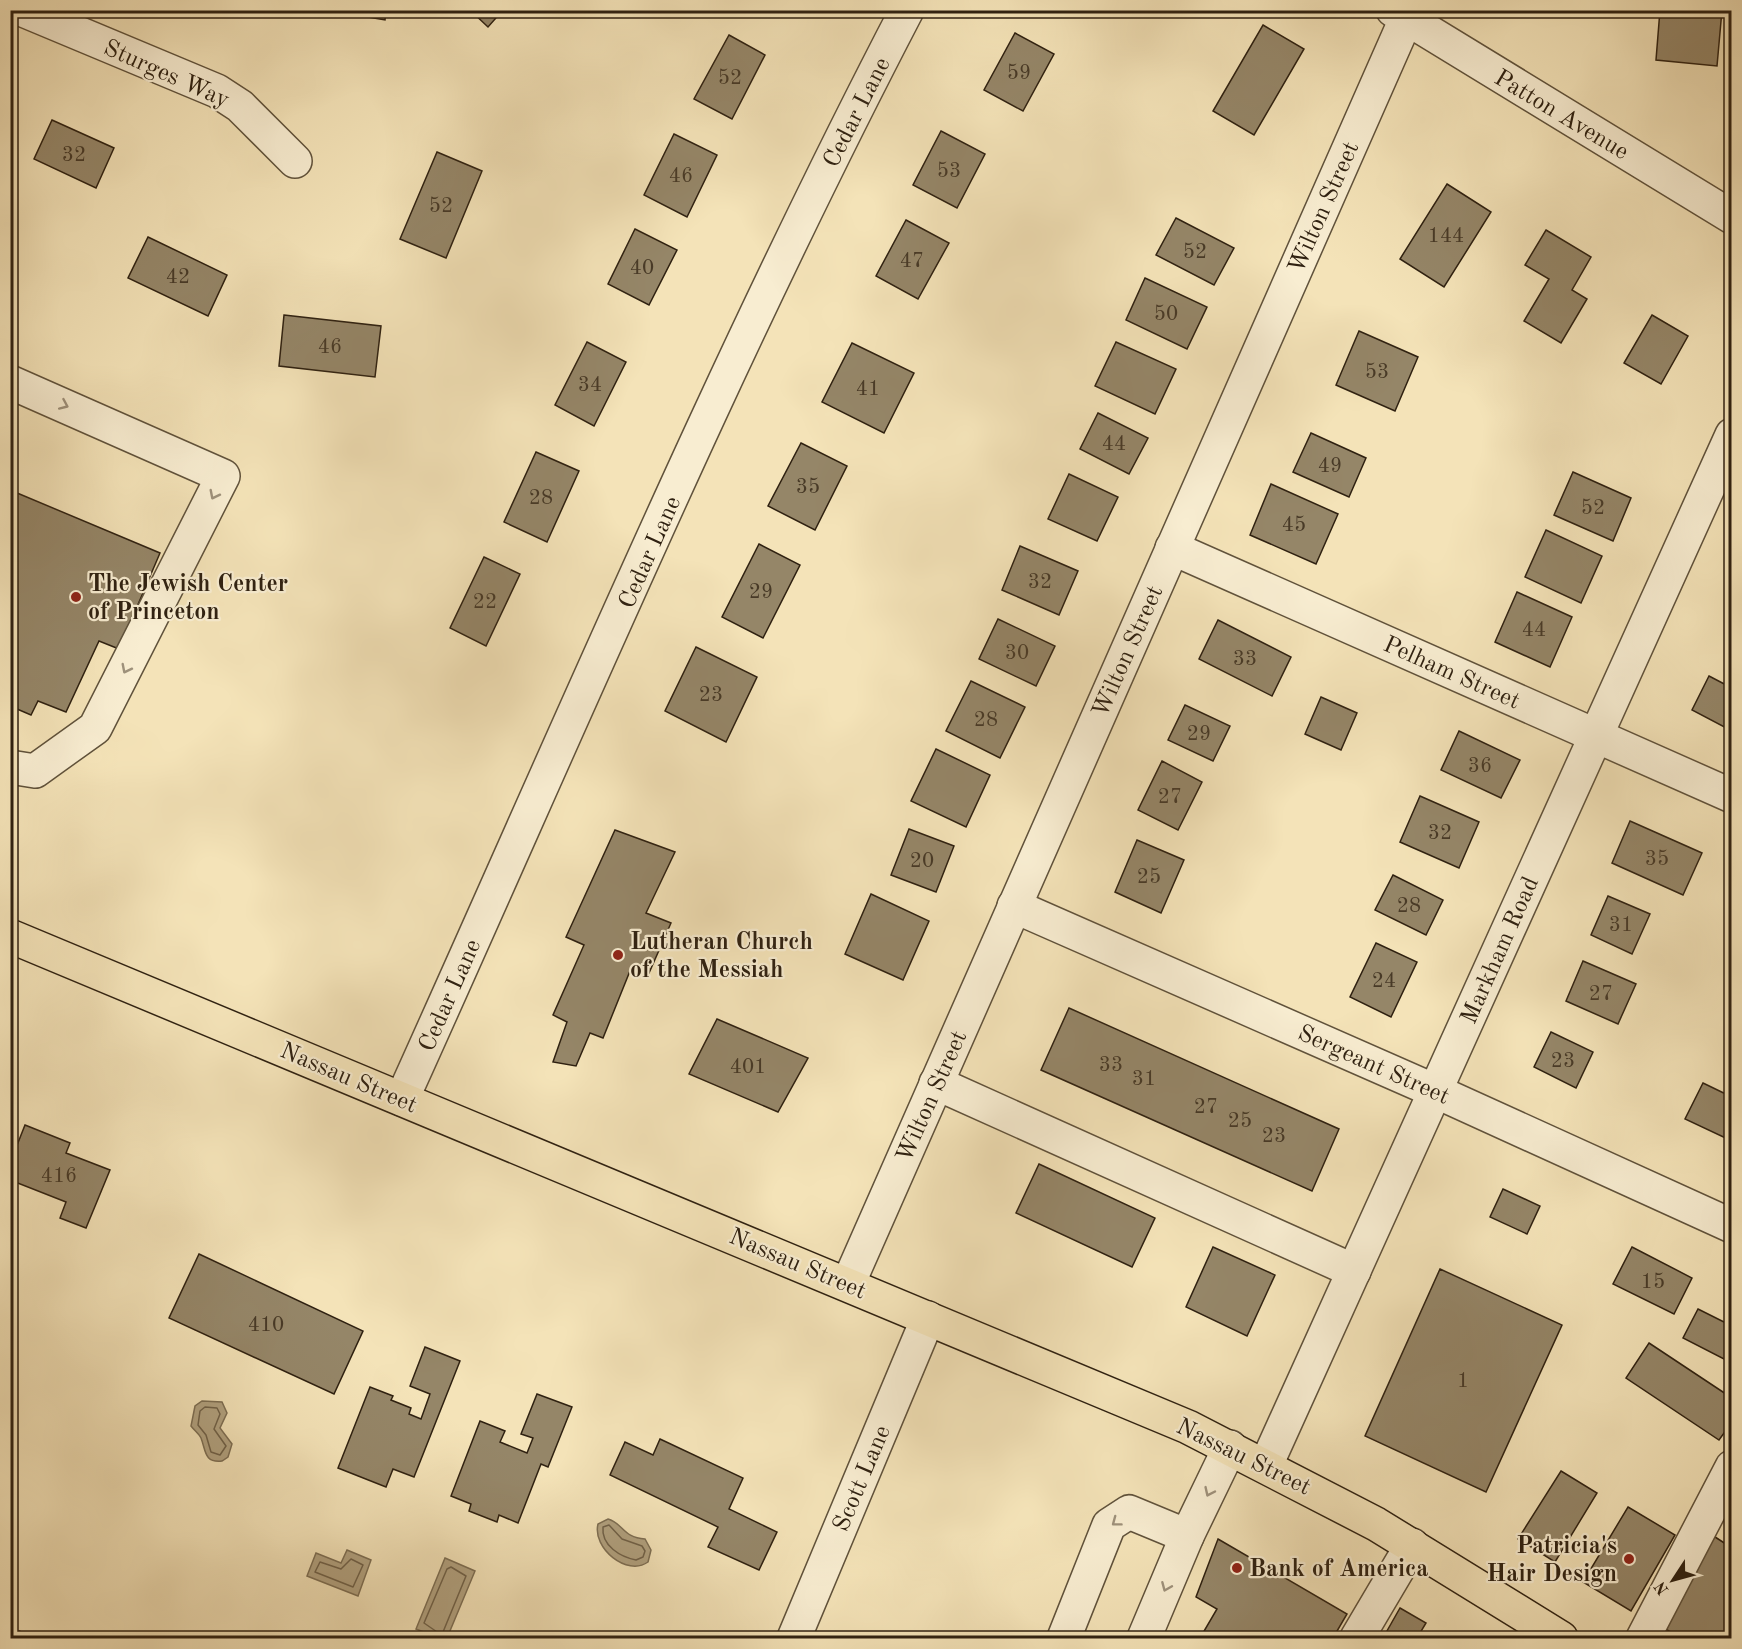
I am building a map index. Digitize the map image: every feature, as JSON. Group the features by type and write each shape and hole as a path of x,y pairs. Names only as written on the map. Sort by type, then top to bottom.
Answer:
{"main road":[{"name":"Nassau Street","path":"10,936 928,1317 1230,1447 1412,1545 1561,1638"}],"street":[{"name":"Sturges Way","path":"22,10 217,91 240,106 295,161"},
{"name":"Cedar Lane","path":"402,1099 740,347 849,122 907,10"},
{"name":"Patton Avenue","path":"1400,15 1731,217"},
{"name":"Wilton Street","path":"848,1284 1172,548 1400,15"},
{"path":"10,382 223,476 96,728 35,771 10,767"},
{"name":"Markham Road","path":"1266,1465 1731,435"},
{"name":"Pelham Street","path":"1172,548 1731,796"},
{"name":"Sergeant Street","path":"1014,906 1435,1091 1731,1226"},
{"path":"936,1083 1354,1271"},
{"name":"Scott Lane","path":"794,1638 928,1317"},
{"path":"1144,1638 1230,1447"},
{"path":"1642,1638 1731,1467"},
{"path":"1064,1638 1109,1525 1129,1512 1188,1536"},
{"path":"1357,1638 1412,1545"}],"water":[{"path":"202,1401 222,1402 227,1413 220,1428 232,1444 228,1457 222,1461 209,1458 201,1438 191,1426 195,1406"},
{"path":"608,1519 632,1536 645,1539 651,1550 648,1562 640,1566 630,1566 613,1558 606,1551 600,1542 598,1524"},
{"path":"347,1550 371,1560 358,1596 307,1576 316,1553 341,1563"},
{"path":"445,1558 475,1571 447,1638 439,1638 416,1629"}],"building":[{"path":"326,10 386,10 385,20"},
{"path":"470,10 503,10 488,27"},
{"path":"1660,10 1722,10 1717,66 1656,60"},
{"path":"1263,25 1304,49 1254,135 1213,111"},
{"path":"1015,33 1054,54 1023,111 984,90"},
{"path":"729,35 765,55 732,119 694,99"},
{"path":"52,120 114,148 96,188 34,159"},
{"path":"941,131 985,154 957,208 913,185"},
{"path":"674,134 717,155 687,217 644,195"},
{"path":"437,152 482,171 446,258 400,239"},
{"path":"1447,184 1491,212 1444,287 1400,259"},
{"path":"1176,218 1234,248 1214,285 1156,255"},
{"path":"906,220 949,243 918,299 876,276"},
{"path":"635,229 677,250 649,305 608,284"},
{"path":"1546,230 1591,257 1572,290 1587,299 1561,343 1524,321 1549,279 1525,265"},
{"path":"148,237 227,275 208,316 128,278"},
{"path":"1145,278 1207,307 1187,349 1126,320"},
{"path":"284,315 381,326 375,377 279,366"},
{"path":"1652,315 1688,336 1661,384 1624,363"},
{"path":"1359,331 1418,357 1395,411 1336,385"},
{"path":"587,342 626,362 594,426 555,405"},
{"path":"1116,342 1176,369 1155,414 1095,386"},
{"path":"852,343 914,373 884,433 822,402"},
{"path":"1098,413 1148,438 1129,474 1080,449"},
{"path":"1311,433 1366,458 1349,497 1293,472"},
{"path":"801,443 847,466 815,530 768,506"},
{"path":"536,452 579,471 547,542 504,522"},
{"path":"1573,472 1631,498 1613,541 1554,515"},
{"path":"1069,474 1118,497 1097,541 1048,519"},
{"path":"1271,484 1338,514 1316,564 1250,535"},
{"name":"The Jewish Center of Princeton","path":"10,490 160,553 119,649 99,641 66,712 38,701 31,715 10,706"},
{"path":"1546,530 1602,556 1581,603 1525,577"},
{"path":"759,544 800,565 763,638 722,617"},
{"path":"1020,546 1078,571 1059,615 1002,590"},
{"path":"484,557 520,574 486,646 450,628"},
{"path":"1517,592 1572,617 1550,667 1495,642"},
{"path":"998,619 1055,646 1036,686 979,659"},
{"path":"1218,620 1291,657 1272,696 1199,659"},
{"path":"696,647 757,677 726,742 665,711"},
{"path":"1709,676 1732,688 1732,731 1692,710"},
{"path":"971,681 1025,707 1000,758 946,731"},
{"path":"1321,697 1357,713 1341,750 1305,734"},
{"path":"1185,705 1230,726 1213,761 1168,740"},
{"path":"1459,731 1520,760 1501,798 1441,770"},
{"path":"936,749 990,775 966,827 911,801"},
{"path":"1162,761 1202,782 1178,830 1138,810"},
{"path":"1420,796 1479,822 1459,868 1400,842"},
{"path":"1630,821 1702,853 1683,895 1612,863"},
{"path":"909,829 954,846 936,892 891,875"},
{"name":"Lutheran Church of the Messiah","path":"615,830 675,852 646,913 671,923 649,973 632,966 603,1038 590,1033 576,1066 553,1062 567,1022 553,1015 584,945 566,937"},
{"path":"1137,840 1184,860 1161,913 1115,892"},
{"path":"1393,875 1443,900 1426,935 1375,910"},
{"path":"871,894 929,921 903,980 845,954"},
{"path":"1608,896 1650,914 1632,954 1591,935"},
{"path":"1376,943 1417,962 1391,1017 1350,997"},
{"path":"1583,961 1636,984 1618,1024 1566,1001"},
{"path":"1069,1008 1339,1129 1312,1191 1041,1070"},
{"path":"717,1019 808,1058 778,1112 689,1074"},
{"path":"1551,1032 1593,1052 1576,1088 1534,1067"},
{"path":"1703,1083 1732,1097 1732,1141 1685,1119"},
{"path":"25,1125 70,1143 66,1153 110,1170 86,1228 60,1218 66,1202 10,1180 10,1163"},
{"path":"1039,1164 1155,1218 1132,1267 1016,1213"},
{"path":"1503,1189 1540,1206 1527,1234 1490,1217"},
{"path":"1213,1247 1275,1275 1247,1336 1186,1307"},
{"path":"1632,1247 1692,1278 1674,1314 1613,1284"},
{"path":"199,1254 363,1331 334,1394 169,1318"},
{"path":"1440,1269 1562,1325 1486,1492 1365,1436"},
{"path":"1698,1309 1732,1326 1732,1344 1724,1359 1683,1338"},
{"path":"1649,1343 1732,1398 1732,1422 1719,1440 1626,1378"},
{"path":"425,1347 460,1361 414,1477 393,1469 386,1487 338,1468 370,1387 393,1396 391,1400 411,1408 409,1414 421,1419 430,1394 410,1386"},
{"path":"537,1394 572,1407 548,1467 541,1464 518,1523 499,1515 497,1522 469,1511 471,1504 451,1496 480,1421 505,1431 500,1442 527,1453 533,1438 521,1434"},
{"path":"660,1439 743,1478 729,1509 777,1532 759,1570 708,1547 718,1527 610,1475 625,1442 653,1455"},
{"path":"1561,1471 1597,1493 1555,1562 1518,1539"},
{"name":"Patricia's Hair Design","path":"1628,1507 1675,1535 1631,1611 1583,1582"},
{"path":"1712,1535 1732,1548 1732,1635 1729,1638 1680,1638 1656,1623"},
{"name":"Bank of America","path":"1218,1539 1347,1614 1333,1638 1200,1638 1217,1609 1196,1597"},
{"path":"1400,1608 1426,1623 1417,1638 1383,1638"},
{"path":"19,1631 37,1638 16,1638"}],"place":[{"name":"The Jewish Center of Princeton","path":"76,597"},
{"name":"Lutheran Church of the Messiah","path":"618,955"},
{"name":"Patricia's Hair Design","path":"1629,1559"},
{"name":"Bank of America","path":"1237,1568"}]}
